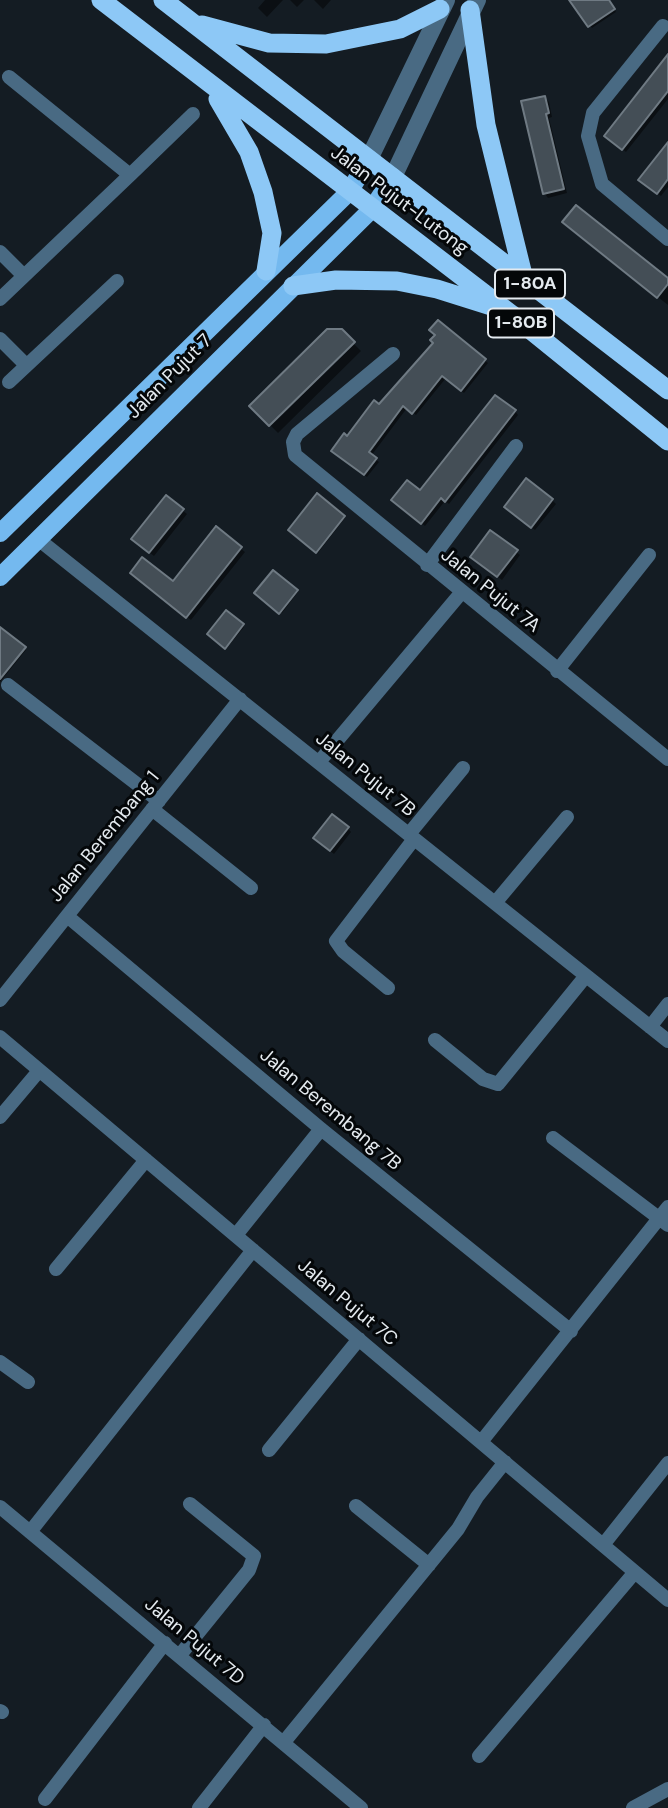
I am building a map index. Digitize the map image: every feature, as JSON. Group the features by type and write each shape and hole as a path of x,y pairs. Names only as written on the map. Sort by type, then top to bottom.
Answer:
{"highway":[{"name":"Jalan Pujut-Lutong","path":"101,0 211,87 511,314 668,441"},
{"path":"178,8 270,43 326,44 400,29 443,4"},
{"path":"474,5 486,125 524,279"},
{"name":"Jalan Pujut-Lutong","path":"178,8 524,279 660,377 668,390"},
{"path":"211,87 239,133 263,192 272,233 266,271"},
{"path":"293,286 346,280 397,281 457,294 511,314"}],"main road":[{"name":"Jalan Pujut 7","path":"3,524 349,192 369,159"},
{"name":"Jalan Pujut 7","path":"0,577 372,209 393,177"}],"street":[{"path":"369,159 443,4"},
{"path":"393,177 474,5"},
{"path":"663,26 593,113 588,136 602,184 665,230"},
{"path":"9,77 130,175"},
{"path":"0,299 193,114"},
{"path":"0,252 24,276"},
{"path":"9,382 117,281"},
{"path":"0,340 26,365"},
{"name":"Jalan Pujut 7A","path":"393,354 297,434 293,449 300,461 668,759"},
{"path":"427,565 516,446"},
{"name":"Jalan Pujut 7B","path":"38,539 668,1041"},
{"path":"557,671 649,555"},
{"path":"320,762 461,593"},
{"path":"8,685 156,805 251,888"},
{"name":"Jalan Berembang 1","path":"0,1000 240,699"},
{"path":"388,988 342,951 336,941 463,768"},
{"path":"495,903 567,817"},
{"name":"Jalan Berembang 7B","path":"67,916 321,1129 571,1331"},
{"path":"435,1040 483,1079 498,1084 585,977"},
{"path":"650,1027 668,1004"},
{"name":"Jalan Pujut 7C","path":"0,1037 38,1072 236,1235 668,1600"},
{"path":"0,1117 38,1072"},
{"path":"236,1235 321,1129"},
{"path":"481,1442 665,1216 553,1138"},
{"path":"56,1269 146,1160"},
{"path":"30,1532 253,1250"},
{"path":"269,1450 359,1339"},
{"path":"0,1362 28,1382"},
{"path":"284,1742 429,1565 505,1462"},
{"path":"603,1545 668,1463"},
{"path":"180,1655 249,1570 254,1556 190,1504"},
{"path":"356,1506 429,1565"},
{"name":"Jalan Pujut 7D","path":"0,1507 361,1808"},
{"path":"479,1756 635,1572"},
{"path":"44,1799 165,1643"},
{"path":"200,1808 264,1725"},
{"path":"633,1808 668,1788"}],"building":[{"path":"569,0 609,0 615,9 588,27"},
{"path":"668,54 668,91 622,150 604,136"},
{"path":"545,96 549,113 546,114 564,189 543,194 521,101"},
{"path":"668,142 668,179 657,194 638,180"},
{"path":"576,205 668,278 668,284 657,298 562,222"},
{"path":"438,320 486,359 461,391 442,376 412,414 403,406 369,452 377,458 364,475 331,451 344,433 347,436 374,400 379,404 433,343 430,340 435,335 429,330"},
{"path":"327,329 342,329 355,342 269,426 249,406"},
{"path":"495,395 516,410 445,502 441,498 421,524 391,500 407,480 420,490"},
{"path":"526,478 553,499 531,528 504,507"},
{"path":"317,493 345,516 316,553 288,530"},
{"path":"166,495 184,509 149,553 131,539"},
{"path":"216,526 242,547 186,618 130,573 142,557 173,581"},
{"path":"490,530 518,550 497,577 470,557"},
{"path":"273,570 298,590 279,614 254,593"},
{"path":"226,610 244,624 225,649 207,634"},
{"path":"0,627 26,647 0,679"},
{"path":"332,814 349,827 330,851 313,838"}]}
